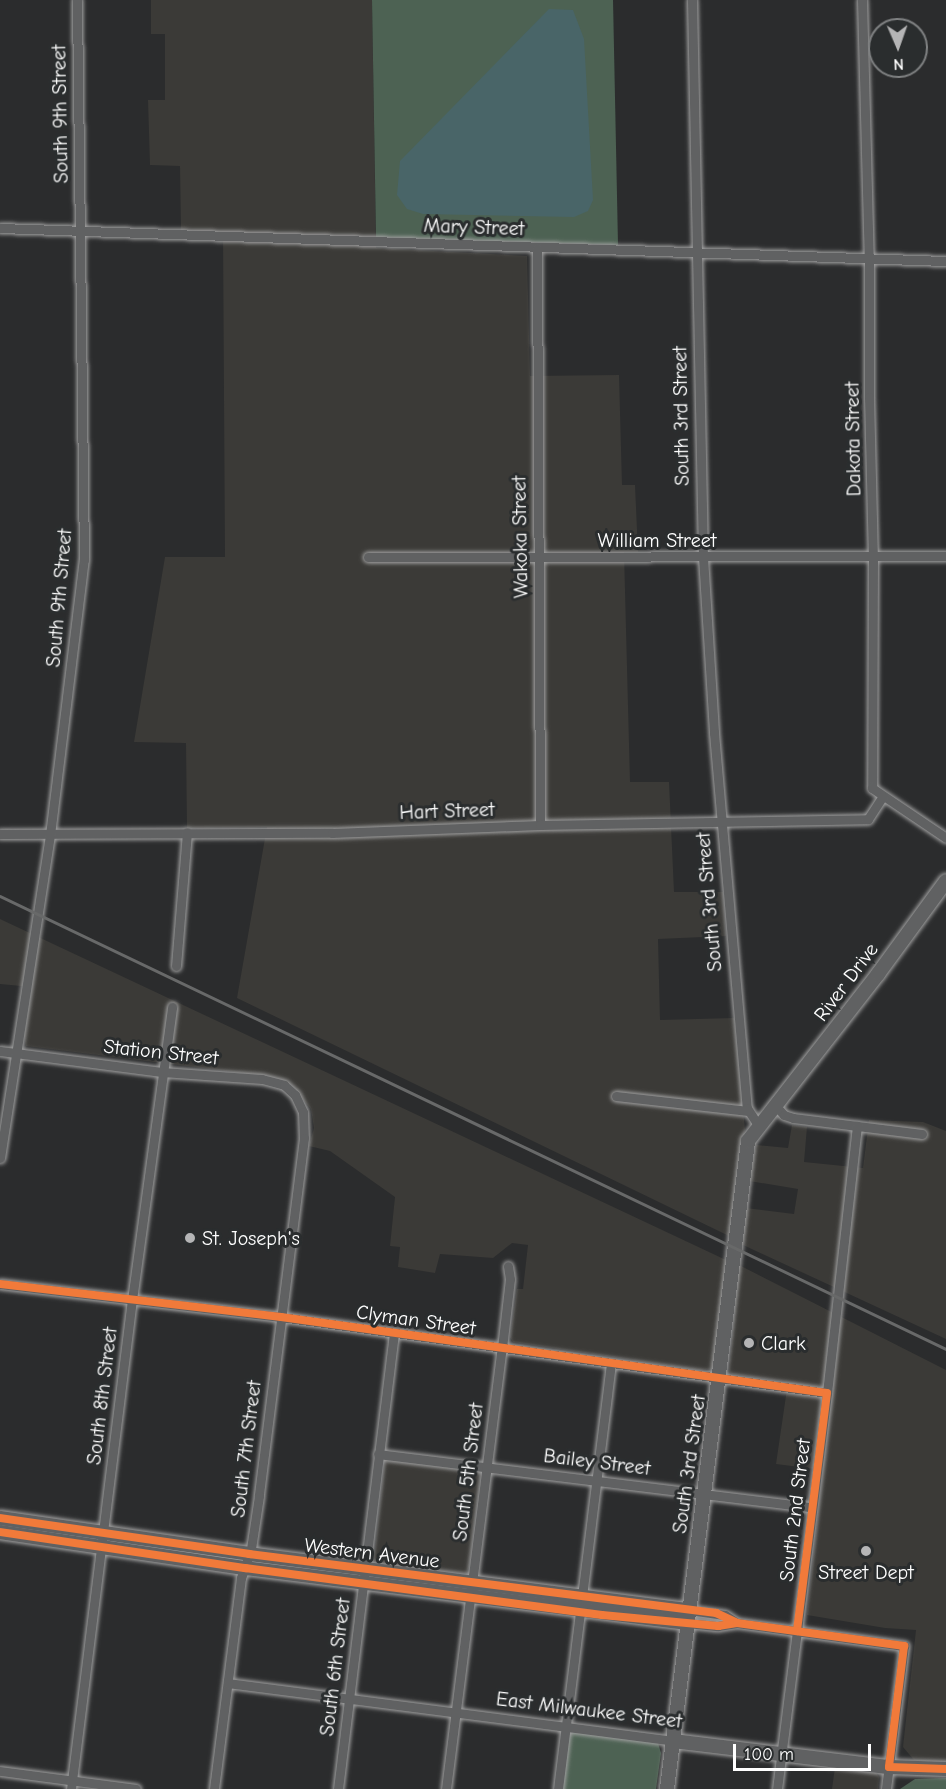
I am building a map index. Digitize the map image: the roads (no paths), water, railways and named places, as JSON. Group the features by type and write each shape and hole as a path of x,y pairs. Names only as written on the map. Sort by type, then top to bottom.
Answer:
{"street":[{"name":"South 9th Street","path":"0,1158 14,1053 50,835 84,560 76,0"},
{"name":"South 3rd Street","path":"692,0 699,253 703,557 721,823 748,1111"},
{"name":"Dakota Street","path":"862,0 869,259 869,397 873,557 872,788 883,796"},
{"name":"Mary Street","path":"0,228 946,261"},
{"name":"Wakoka Street","path":"537,248 540,825"},
{"name":"William Street","path":"368,557 946,556"},
{"name":"Hart Street","path":"0,834 332,833 540,825 868,819 883,796"},
{"path":"883,796 946,838"},
{"path":"176,966 188,832"},
{"name":"River Drive","path":"758,1125 878,974 946,881"},
{"name":"South 8th Street","path":"72,1785 132,1300 172,1007"},
{"name":"Station Street","path":"0,1051 162,1072 262,1080 284,1084 295,1095 303,1112"},
{"path":"616,1096 748,1111 758,1125"},
{"path":"775,1105 784,1115 793,1118 922,1134"},
{"name":"South 7th Street","path":"214,1789 281,1317 304,1138 303,1112"},
{"name":"South 3rd Street","path":"667,1789 720,1378 745,1150 751,1134 758,1125"},
{"name":"South 2nd Street","path":"777,1789 827,1393 857,1126"},
{"name":"South 5th Street","path":"446,1789 502,1348 510,1278 508,1266"},
{"name":"Clyman Street","path":"0,1284 281,1317 827,1393"},
{"name":"South 6th Street","path":"338,1789 394,1334"},
{"path":"558,1789 611,1364"},
{"name":"Bailey Street","path":"378,1454 812,1507"},
{"name":"Western Avenue","path":"0,1518 365,1569 580,1612 725,1615 737,1623 904,1646 889,1767"},
{"name":"Western Avenue","path":"0,1532 245,1569 364,1584 582,1596 688,1616"},
{"name":"East Milwaukee Street","path":"228,1683 889,1767 946,1769"},
{"path":"886,1789 889,1767"},
{"path":"0,1771 72,1785 136,1789"}],"water":[{"path":"549,9 573,10 584,39 593,200 588,211 574,217 423,214 407,209 397,195 400,161"}],"railway":[{"path":"0,896 946,1349"}],"place":[{"name":"St. Joseph's","path":"190,1238"},
{"name":"Clark","path":"749,1343"},
{"name":"Street Dept","path":"866,1551"}]}
